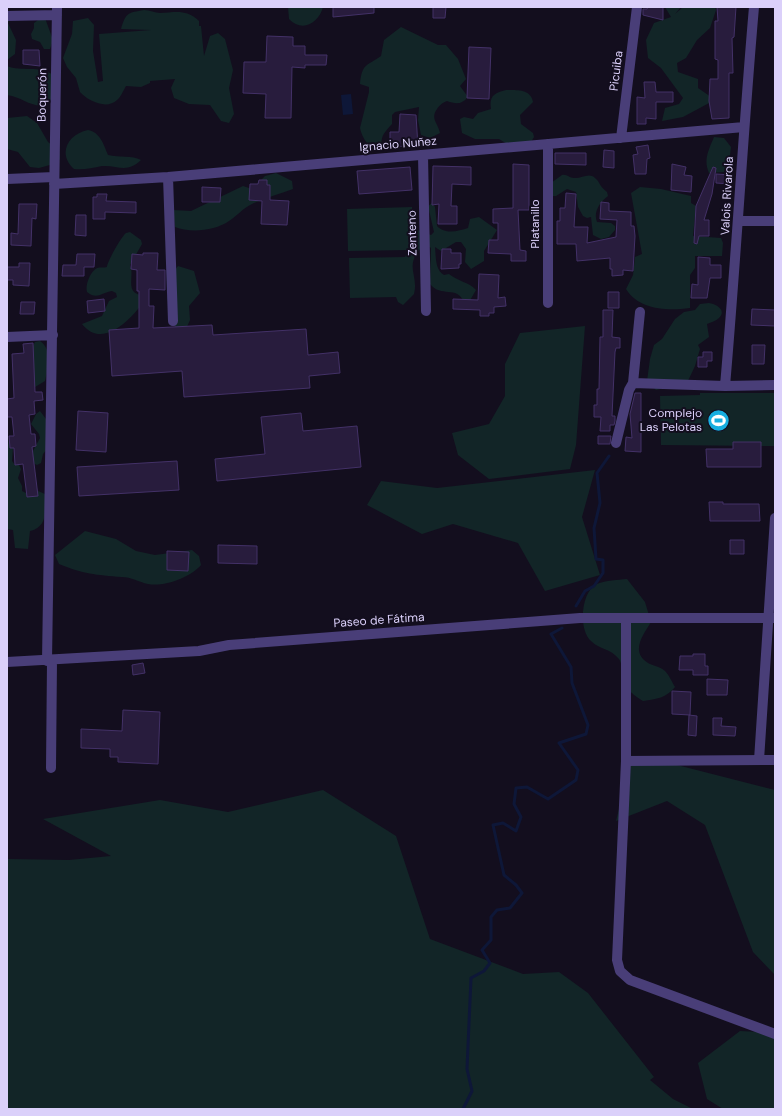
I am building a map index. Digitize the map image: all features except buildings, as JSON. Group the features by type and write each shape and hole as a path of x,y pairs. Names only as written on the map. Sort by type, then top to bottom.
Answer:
{"street":[{"name":"Picuiba","path":"622,138 637,7"},
{"name":"Valois Rivarola","path":"725,386 739,221 744,127 754,7"},
{"path":"7,16 57,11"},
{"name":"Boquerón","path":"51,768 50,661 57,11"},
{"name":"Ignacio Nuñez","path":"7,179 54,181 168,177 744,127"},
{"name":"Platanillo","path":"548,144 548,303"},
{"name":"Zenteno","path":"423,155 426,311"},
{"path":"168,177 173,321"},
{"path":"739,221 775,221"},
{"path":"616,443 629,390 633,383 640,312"},
{"path":"7,337 53,336"},
{"path":"633,383 725,386 775,385"},
{"path":"759,760 772,618 775,518"},
{"name":"Paseo de Fátima","path":"7,662 50,661 199,651 236,645 580,618 772,618"},
{"path":"626,618 626,761 616,960 620,971 630,980 775,1034"},
{"path":"626,761 775,760"}],"green space":[{"path":"7,7 10,18 8,23 16,40 15,54 7,60"},
{"path":"288,7 323,7 318,18 314,22 304,26 294,23 289,19"},
{"path":"665,7 681,7 675,14 683,7 715,7 716,10 710,28 697,40 686,58 677,63 678,72 698,79 698,88 711,97 711,102 683,117 662,121 665,108 679,104 683,98 661,68 648,58 646,40 654,23 671,17"},
{"path":"144,10 156,13 181,12 195,17 199,21 199,26 201,26 204,56 210,36 218,33 225,39 233,70 229,88 234,114 229,123 221,121 210,105 189,104 174,98 171,88 175,79 150,81 150,83 141,87 126,86 118,99 113,103 108,104 93,101 80,92 76,78 67,67 63,58 72,34 73,21 88,18 94,25 93,51 98,82 103,81 99,34 151,30 121,29 124,19 128,14"},
{"path":"41,18 45,18 53,40 50,49 44,49 40,42 32,39 31,34 34,28 34,23"},
{"path":"401,27 438,45 446,45 458,59 466,79 460,86 468,97 461,103 447,101 439,106 435,112 434,118 440,133 430,138 421,135 418,120 419,107 395,112 392,115 392,124 382,138 382,149 378,151 366,142 360,128 369,92 369,87 360,84 361,77 366,66 381,56 384,40"},
{"path":"7,66 18,69 42,70 53,75 53,97 47,105 41,106 31,104 7,95"},
{"path":"506,90 523,91 532,98 533,102 520,115 521,124 533,133 534,137 531,142 512,147 499,139 475,139 462,133 460,119 464,117 473,119 478,113 491,109 491,101 493,96 498,92"},
{"path":"27,116 37,123 48,142 59,150 60,159 57,163 39,168 30,167 18,152 7,149 7,118"},
{"path":"88,130 99,136 108,155 137,158 141,160 127,168 102,166 74,169 66,157 67,145 75,136"},
{"path":"714,137 724,138 731,147 729,164 724,172 709,173 707,168 707,155"},
{"path":"276,173 292,181 293,189 252,204 229,221 217,227 202,230 188,230 175,227 173,210 191,211 243,186 252,189 265,176"},
{"path":"562,175 574,178 593,176 607,192 608,196 602,201 598,208 596,218 597,222 611,223 615,226 615,230 609,237 601,239 593,235 591,217 587,218 583,216 578,207 576,192 567,189 556,196 551,196 551,183"},
{"path":"640,187 661,189 691,196 691,203 696,206 693,236 721,238 723,243 722,256 695,256 695,268 690,275 690,308 654,308 638,301 626,289 633,275 635,257 642,254 631,193"},
{"path":"432,203 435,207 437,226 444,231 456,231 468,228 470,219 479,217 497,230 484,251 484,261 471,269 465,262 466,249 461,242 456,242 441,251 435,247 436,263 441,273 444,275 449,274 470,285 476,290 469,302 464,302 457,294 439,290 430,284 431,248 427,245 423,246 414,259 414,294 403,305 398,302 396,297 350,298 349,258 405,257 409,250 348,251 347,209 412,207 413,231 418,230 431,235 434,232 428,206"},
{"path":"130,232 141,240 142,244 130,265 131,286 134,292 145,300 133,315 117,328 108,333 99,334 90,331 82,324 102,316 109,301 117,297 116,293 112,291 96,296 90,294 87,292 89,279 92,272 97,268 107,267 121,239 126,233"},
{"path":"178,266 194,271 200,293 189,306 190,320 186,329 175,330 174,316 167,298 171,275"},
{"path":"709,303 720,308 722,312 719,318 707,324 709,337 698,345 700,349 695,366 687,383 656,390 647,381 650,359 654,345 662,339 675,319 684,312 695,310 700,304"},
{"path":"585,326 576,445 570,469 489,479 458,455 452,433 489,424 505,396 505,364 520,333"},
{"path":"40,341 47,349 48,365 45,381 35,387 33,385 34,358 32,348 35,342"},
{"name":"Complejo Las Pelotas","path":"700,393 775,393 775,446 661,445 660,396 700,395"},
{"path":"40,411 46,419 48,448 43,454 41,463 37,465 33,463 33,451 40,438 39,434 31,424 36,414"},
{"path":"7,433 9,445 13,448 12,461 15,465 19,465 21,469 18,478 22,486 22,491 30,495 38,491 45,494 45,517 40,526 30,531 28,549 15,548 13,530 7,529"},
{"path":"595,470 582,517 600,575 545,591 518,543 453,524 422,534 367,505 381,481 437,488"},
{"path":"85,531 116,539 136,551 155,555 192,550 199,556 201,565 184,577 155,585 125,577 97,575 83,572 59,564 55,555"},
{"path":"627,579 645,602 651,622 640,643 640,654 648,663 665,671 675,687 665,696 657,699 643,701 631,692 624,683 619,659 616,655 594,644 587,636 584,628 583,611 587,594 592,588 597,584 604,582"},
{"path":"630,764 677,765 775,790 775,975 753,952 705,825 667,801 616,821"},
{"path":"323,790 396,836 430,939 523,974 559,972 588,993 654,1077 650,1080 673,1099 693,1109 7,1109 7,859 69,860 111,856 43,819 160,800 228,812"},
{"path":"740,1031 759,1032 775,1039 775,1109 723,1109 707,1099 698,1063"}],"water":[{"path":"351,94 353,114 343,115 341,95"}],"waterway":[{"path":"576,606 585,591 594,586 603,573 603,560 596,559 594,528 600,503 597,473 609,456"},
{"path":"463,1109 472,1091 467,1069 471,978 484,971 490,963 482,950 491,940 491,917 497,910 510,908 522,893 516,885 504,875 493,825 503,823 516,831 521,817 514,804 516,788 527,787 548,799 576,780 578,770 559,743 586,734 588,725 572,683 571,667 551,634 562,628"}],"place":[{"name":"Complejo Las Pelotas","path":"718,420"}]}
